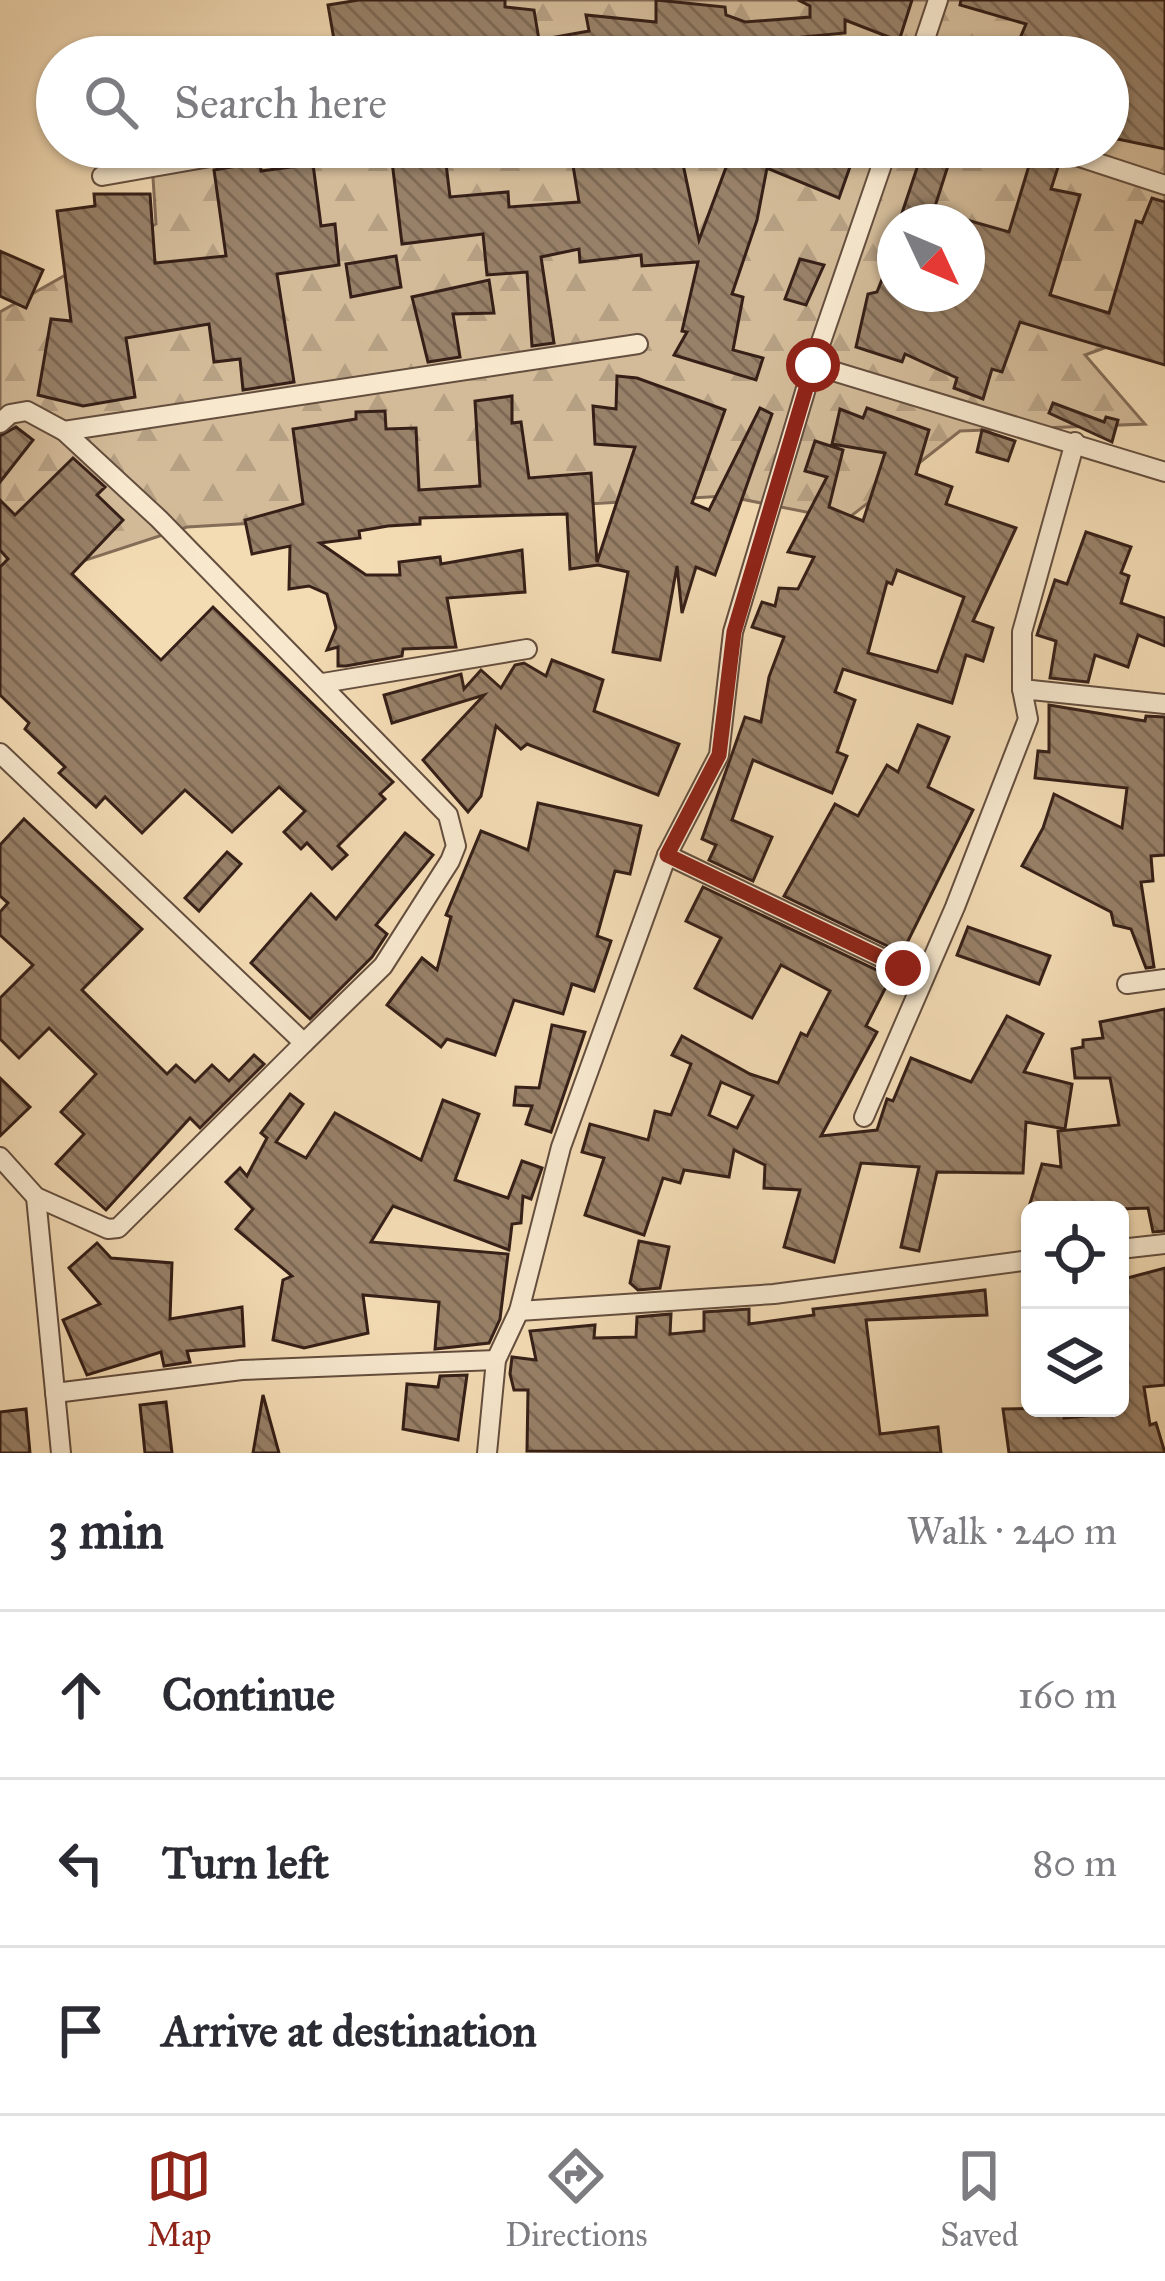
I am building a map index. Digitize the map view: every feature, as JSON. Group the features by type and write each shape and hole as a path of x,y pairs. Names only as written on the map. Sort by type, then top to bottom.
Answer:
{"street":[{"path":"926,36 938,0"},
{"path":"101,176 147,168"},
{"path":"487,1453 496,1360 519,1311 561,1148 667,855 719,755 734,632 813,365 881,168"},
{"path":"1114,168 1165,184"},
{"path":"64,431 638,344"},
{"path":"813,365 1165,472"},
{"path":"0,423 10,414 27,411 64,431 438,802 455,832 456,846 383,966 118,1228 108,1229 36,1197 0,1157"},
{"path":"864,1117 955,907 1028,719 1022,689 1022,632 1076,442"},
{"path":"322,683 527,649"},
{"path":"1022,689 1165,704"},
{"path":"0,753 304,1043"},
{"path":"667,855 922,977"},
{"path":"1127,984 1165,980"},
{"path":"36,1197 61,1453"},
{"path":"1129,1248 1165,1244"},
{"path":"519,1311 774,1294 1021,1261"},
{"path":"55,1393 242,1370 496,1360"}],"green space":[{"path":"475,0 1165,0 1165,326 1085,355 1145,424 960,431 846,520 726,496 187,527 0,588 0,312 156,224 152,168 1129,168 1129,36 479,36"}],"building":[{"path":"359,0 505,0 505,7 534,10 538,36 333,36 328,5"},
{"path":"656,0 725,7 726,15 745,22 810,17 810,6 798,0 912,0 901,36 886,36 845,20 845,33 561,36 589,31 586,15 656,22"},
{"path":"961,0 1165,0 1165,149 1129,141 1129,36 1021,36 1026,24 960,5"},
{"path":"314,168 321,226 335,224 339,265 277,274 294,382 243,390 240,359 214,362 209,324 126,338 135,397 83,406 38,395 51,319 71,321 57,211 95,206 94,194 150,194 155,263 226,256 214,170"},
{"path":"393,168 447,168 450,197 508,192 509,207 579,202 573,168 684,168 699,240 726,168 767,168 757,220 732,294 743,297 733,350 763,358 756,380 674,355 687,332 682,331 698,262 642,266 641,255 580,262 579,249 541,257 554,343 532,346 527,272 487,275 483,234 402,244"},
{"path":"767,168 850,168 839,198"},
{"path":"917,168 947,168 936,204 905,204"},
{"path":"1028,168 1058,168 1051,189 1080,195 1050,295 1109,313 1136,221 1142,223 1152,198 1165,202 1165,365 1020,322 1002,372 992,369 983,399 954,388 957,378 905,354 902,362 856,347 868,294 877,292 877,312 985,312 985,225 1009,232"},
{"path":"0,251 43,270 26,308 0,296"},
{"path":"396,256 401,287 351,297 346,264"},
{"path":"800,259 824,265 806,305 785,299"},
{"path":"489,280 494,313 453,314 460,357 428,362 412,297"},
{"path":"617,376 637,378 725,410 692,503 709,510 760,408 772,414 715,575 696,567 682,613 677,566 660,660 613,652 628,572 598,565 570,569 567,514 420,518 420,524 359,531 360,538 320,543 366,575 400,575 399,562 440,557 441,564 522,550 525,592 447,598 456,647 403,649 402,656 346,666 338,666 338,647 327,650 336,628 327,594 309,586 289,589 290,546 252,554 245,520 303,504 293,429 356,419 356,412 385,411 386,429 416,428 419,490 480,486 475,401 512,396 512,423 521,422 529,478 591,473 597,562 635,447 595,444 593,406 616,409"},
{"path":"1053,403 1104,422 1106,417 1118,420 1112,442 1049,413"},
{"path":"867,408 929,430 916,474 952,487 946,504 1016,528 973,621 993,628 983,661 966,655 952,703 843,669 835,692 855,700 837,752 847,756 832,793 753,760 732,820 772,837 753,881 709,860 716,845 702,839 745,717 761,722 769,677 784,637 752,627 762,602 775,606 779,588 798,589 814,557 788,552 827,477 805,471 815,441 843,450 829,507 863,521 885,453 832,444 840,409 863,418","holes":["897,570 964,597 937,672 868,653 887,582 892,584"]},
{"path":"16,427 33,440 0,482 0,436"},
{"path":"982,430 1015,441 1008,461 977,452"},
{"path":"73,458 105,487 97,495 123,520 72,574 161,660 213,607 393,782 380,794 385,799 338,846 347,855 332,869 307,843 301,849 284,832 305,811 279,787 232,832 185,790 142,833 105,797 96,807 59,773 65,767 25,729 29,723 0,695 0,567 8,559 0,550 0,500 15,515"},
{"path":"1086,532 1131,547 1121,573 1129,576 1121,603 1165,618 1165,646 1138,635 1128,667 1095,655 1088,682 1050,678 1056,641 1037,635 1055,580 1067,584"},
{"path":"552,660 603,680 594,711 679,744 658,795 527,744 521,749 496,726 481,796 468,812 423,760 484,695 392,723 384,695 461,674 464,689 481,670 501,688 515,665 524,663 546,676"},
{"path":"1049,705 1145,721 1146,716 1165,717 1165,855 1151,856 1153,881 1141,882 1154,967 1146,968 1131,929 1114,925 1111,912 1022,866 1043,828 1054,794 1122,828 1127,788 1035,778 1038,751 1049,752"},
{"path":"918,725 949,737 928,787 973,810 902,953 784,896 835,804 858,816 887,765 898,772"},
{"path":"538,803 641,826 630,874 615,871 597,936 611,941 594,991 572,984 563,1014 514,1000 495,1055 447,1039 441,1047 387,1005 422,958 437,970 451,917 446,915 481,831 528,850"},
{"path":"24,819 142,929 82,990 167,1074 176,1065 195,1082 212,1065 229,1081 254,1055 264,1064 200,1128 190,1118 106,1210 56,1164 84,1134 61,1112 96,1074 49,1028 19,1058 0,1039 0,998 33,965 0,935 0,912 8,903 0,896 0,845"},
{"path":"405,833 433,855 376,925 387,934 372,957 310,1019 251,963 311,894 336,919"},
{"path":"227,852 241,864 199,911 185,898"},
{"path":"703,887 891,977 866,1026 877,1032 821,1136 877,1130 887,1099 893,1101 911,1058 971,1082 1007,1016 1043,1034 1024,1072 1072,1084 1065,1129 1026,1122 1023,1173 937,1172 919,1251 901,1247 919,1167 861,1163 834,1262 784,1247 800,1190 764,1188 765,1165 734,1150 729,1177 684,1170 680,1183 663,1178 644,1235 585,1215 604,1158 582,1152 590,1124 648,1140 655,1111 671,1115 691,1064 672,1055 682,1036 750,1074 778,1083 801,1033 807,1036 830,991 781,965 752,1018 695,988 721,938 686,921","holes":["721,1082 753,1096 737,1128 709,1115"]},
{"path":"968,927 1050,956 1039,984 957,955"},
{"path":"1165,1009 1165,1231 1153,1232 1148,1208 1129,1209 1129,1201 1031,1201 1042,1164 1061,1167 1058,1131 1119,1125 1110,1078 1075,1078 1072,1049 1083,1047 1083,1040 1103,1038 1100,1022"},
{"path":"552,1025 585,1032 551,1132 526,1124 532,1106 514,1105 516,1087 539,1088"},
{"path":"0,1078 30,1107 0,1136"},
{"path":"290,1094 303,1104 276,1142 306,1158 335,1113 421,1160 443,1100 479,1114 455,1180 508,1198 522,1161 542,1168 531,1199 523,1196 521,1223 512,1224 509,1250 393,1206 371,1242 508,1254 500,1319 489,1343 435,1349 439,1302 363,1295 368,1333 304,1348 273,1340 283,1280 292,1276 236,1229 253,1209 226,1182 240,1168 247,1176 267,1138 261,1133"},
{"path":"639,1241 669,1247 660,1288 638,1290 630,1283"},
{"path":"97,1243 111,1258 172,1263 170,1319 242,1307 244,1346 187,1351 190,1362 164,1366 161,1352 87,1375 63,1320 100,1304 69,1268"},
{"path":"1165,1268 1165,1385 1144,1387 1150,1425 1156,1423 1165,1453 1009,1453 1003,1409 1021,1409 1021,1417 1129,1417 1129,1278"},
{"path":"985,1290 987,1315 866,1320 880,1434 938,1427 941,1453 527,1451 528,1390 514,1390 510,1374 512,1357 536,1360 530,1331 595,1325 594,1338 636,1337 637,1317 671,1314 670,1334 704,1331 704,1312 749,1309 749,1324 814,1315 813,1309"},
{"path":"467,1375 458,1440 403,1429 407,1384 438,1387 440,1376"},
{"path":"263,1395 279,1453 253,1453"},
{"path":"166,1402 172,1453 145,1453 140,1405"},
{"path":"26,1409 30,1453 0,1453 0,1412"}],"route":[{"path":"813,365 734,632 719,755 667,855 903,968"}]}
